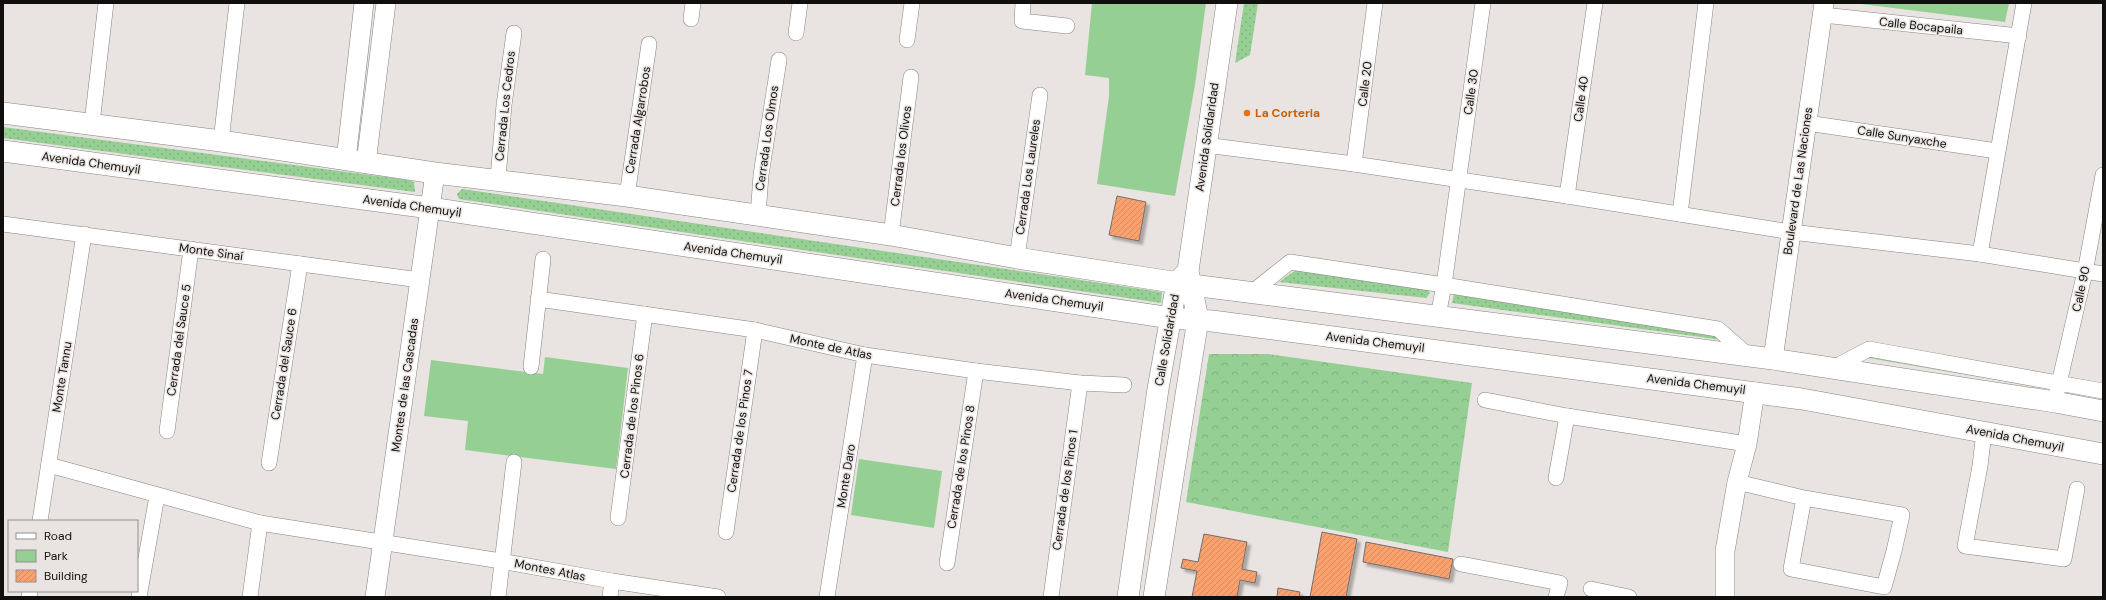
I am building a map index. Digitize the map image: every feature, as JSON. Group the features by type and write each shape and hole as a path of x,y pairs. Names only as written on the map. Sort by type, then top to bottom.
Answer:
{"main road":[{"name":"Avenida Solidaridad","path":"1185,279 1227,3"},
{"path":"3,113 221,141 435,173 498,179 627,196 892,236 1017,258 1185,279 1251,293 1833,368 2057,392 2103,411"},
{"name":"Avenida Chemuyil","path":"3,151 430,208 1171,318 1198,319 1755,392 2103,454"},
{"name":"Calle Solidaridad","path":"1128,597 1158,389 1171,318 1185,279"},
{"name":"Calle Solidaridad","path":"1154,597 1198,319 1185,279"}],"street":[{"path":"92,124 106,3"},
{"path":"221,141 237,3"},
{"path":"346,160 364,3"},
{"path":"366,163 386,3"},
{"path":"691,19 693,3"},
{"path":"796,33 800,3"},
{"path":"907,40 912,3"},
{"path":"1023,3 1022,21 1067,26"},
{"name":"Calle 20","path":"1354,164 1375,3"},
{"name":"Calle 30","path":"1438,316 1444,285 1483,3"},
{"name":"Calle 40","path":"1567,196 1595,3"},
{"path":"1680,214 1706,3"},
{"path":"1980,254 2024,3"},
{"name":"Calle Bocapaila","path":"1823,9 2019,36"},
{"name":"Boulevard de Las Naciones","path":"1772,360 1823,9"},
{"name":"Cerrada Los Cedros","path":"498,179 504,104 514,33"},
{"name":"Cerrada Algarrobos","path":"627,196 649,44"},
{"name":"Cerrada Los Olmos","path":"758,216 761,175 779,60"},
{"name":"Cerrada los Olivos","path":"892,236 911,77"},
{"name":"Cerrada Los Laureles","path":"1017,258 1040,95"},
{"name":"Calle Sunyaxche","path":"1807,123 1997,151"},
{"path":"1205,145 1354,164 1791,232 1980,254 2103,274"},
{"name":"Montes de las Cascadas","path":"375,597 435,173"},
{"name":"Calle 90","path":"2057,392 2085,272 2103,175"},
{"name":"Monte Sinaí","path":"3,224 420,280"},
{"name":"Monte Tannu","path":"40,520 84,234"},
{"name":"Cerrada del Sauce 5","path":"167,431 191,249"},
{"path":"532,366 543,259"},
{"path":"1251,293 1290,262 1718,329 1749,356"},
{"name":"Cerrada del Sauce 6","path":"269,463 300,264"},
{"name":"Monte de Atlas","path":"538,299 755,330 865,355 976,370 1080,382 1124,385"},
{"name":"Cerrada de los Pinos 6","path":"618,518 645,314"},
{"name":"Cerrada de los Pinos 7","path":"726,532 755,330"},
{"name":"Monte Daro","path":"827,597 865,355"},
{"name":"Cerrada de los Pinos 8","path":"947,563 976,370"},
{"name":"Cerrada de los Pinos 1","path":"1051,597 1080,382"},
{"path":"2057,392 2103,391"},
{"path":"1725,597 1725,552 1736,482 1747,444 1755,392"},
{"path":"1485,400 1567,416 1747,444"},
{"path":"1556,478 1567,416"},
{"path":"1984,432 1980,466 1965,546 2064,559 2077,490"},
{"path":"498,597 501,560 514,462"},
{"path":"49,466 260,523 382,543"},
{"path":"1736,482 1804,498 1902,515 1884,587 1791,569 1804,498"},
{"path":"140,597 157,496"},
{"path":"250,597 260,523"},
{"name":"Montes Atlas","path":"382,543 501,560 612,581 718,597"},
{"path":"1461,564 1558,590"},
{"path":"610,597 612,581"},
{"path":"1591,589 1629,597"}],"green space":[{"path":"1092,3 1206,3 1195,85 1175,196 1097,184 1109,96 1109,78 1085,75"},
{"path":"1244,3 1258,3 1250,55 1235,63"},
{"path":"1853,3 2009,3 2005,22"},
{"path":"3,127 408,180 414,182 415,192 3,138"},
{"path":"462,189 1162,292 1161,303 459,199 457,194"},
{"path":"1296,270 1427,288 1430,293 1426,298 1279,282"},
{"path":"1454,294 1720,337 1722,340 1452,303"},
{"path":"1209,354 1268,354 1472,383 1448,552 1186,502"},
{"path":"1868,354 2046,387 1862,357"},
{"path":"545,357 628,368 616,469 465,450 468,421 424,416 431,360 543,374"},
{"path":"859,459 942,471 934,528 851,515"}],"building":[{"path":"1117,196 1146,202 1139,241 1109,235"},
{"path":"1322,532 1357,539 1346,597 1310,597"},
{"path":"1204,534 1247,542 1242,569 1257,572 1255,583 1240,580 1237,597 1192,597 1197,571 1181,568 1183,559 1198,562"},
{"path":"1366,542 1453,559 1449,579 1363,562"},
{"path":"1278,588 1300,592 1299,597 1277,597"}],"place":[{"name":"La Corteria","path":"1247,113"}]}
